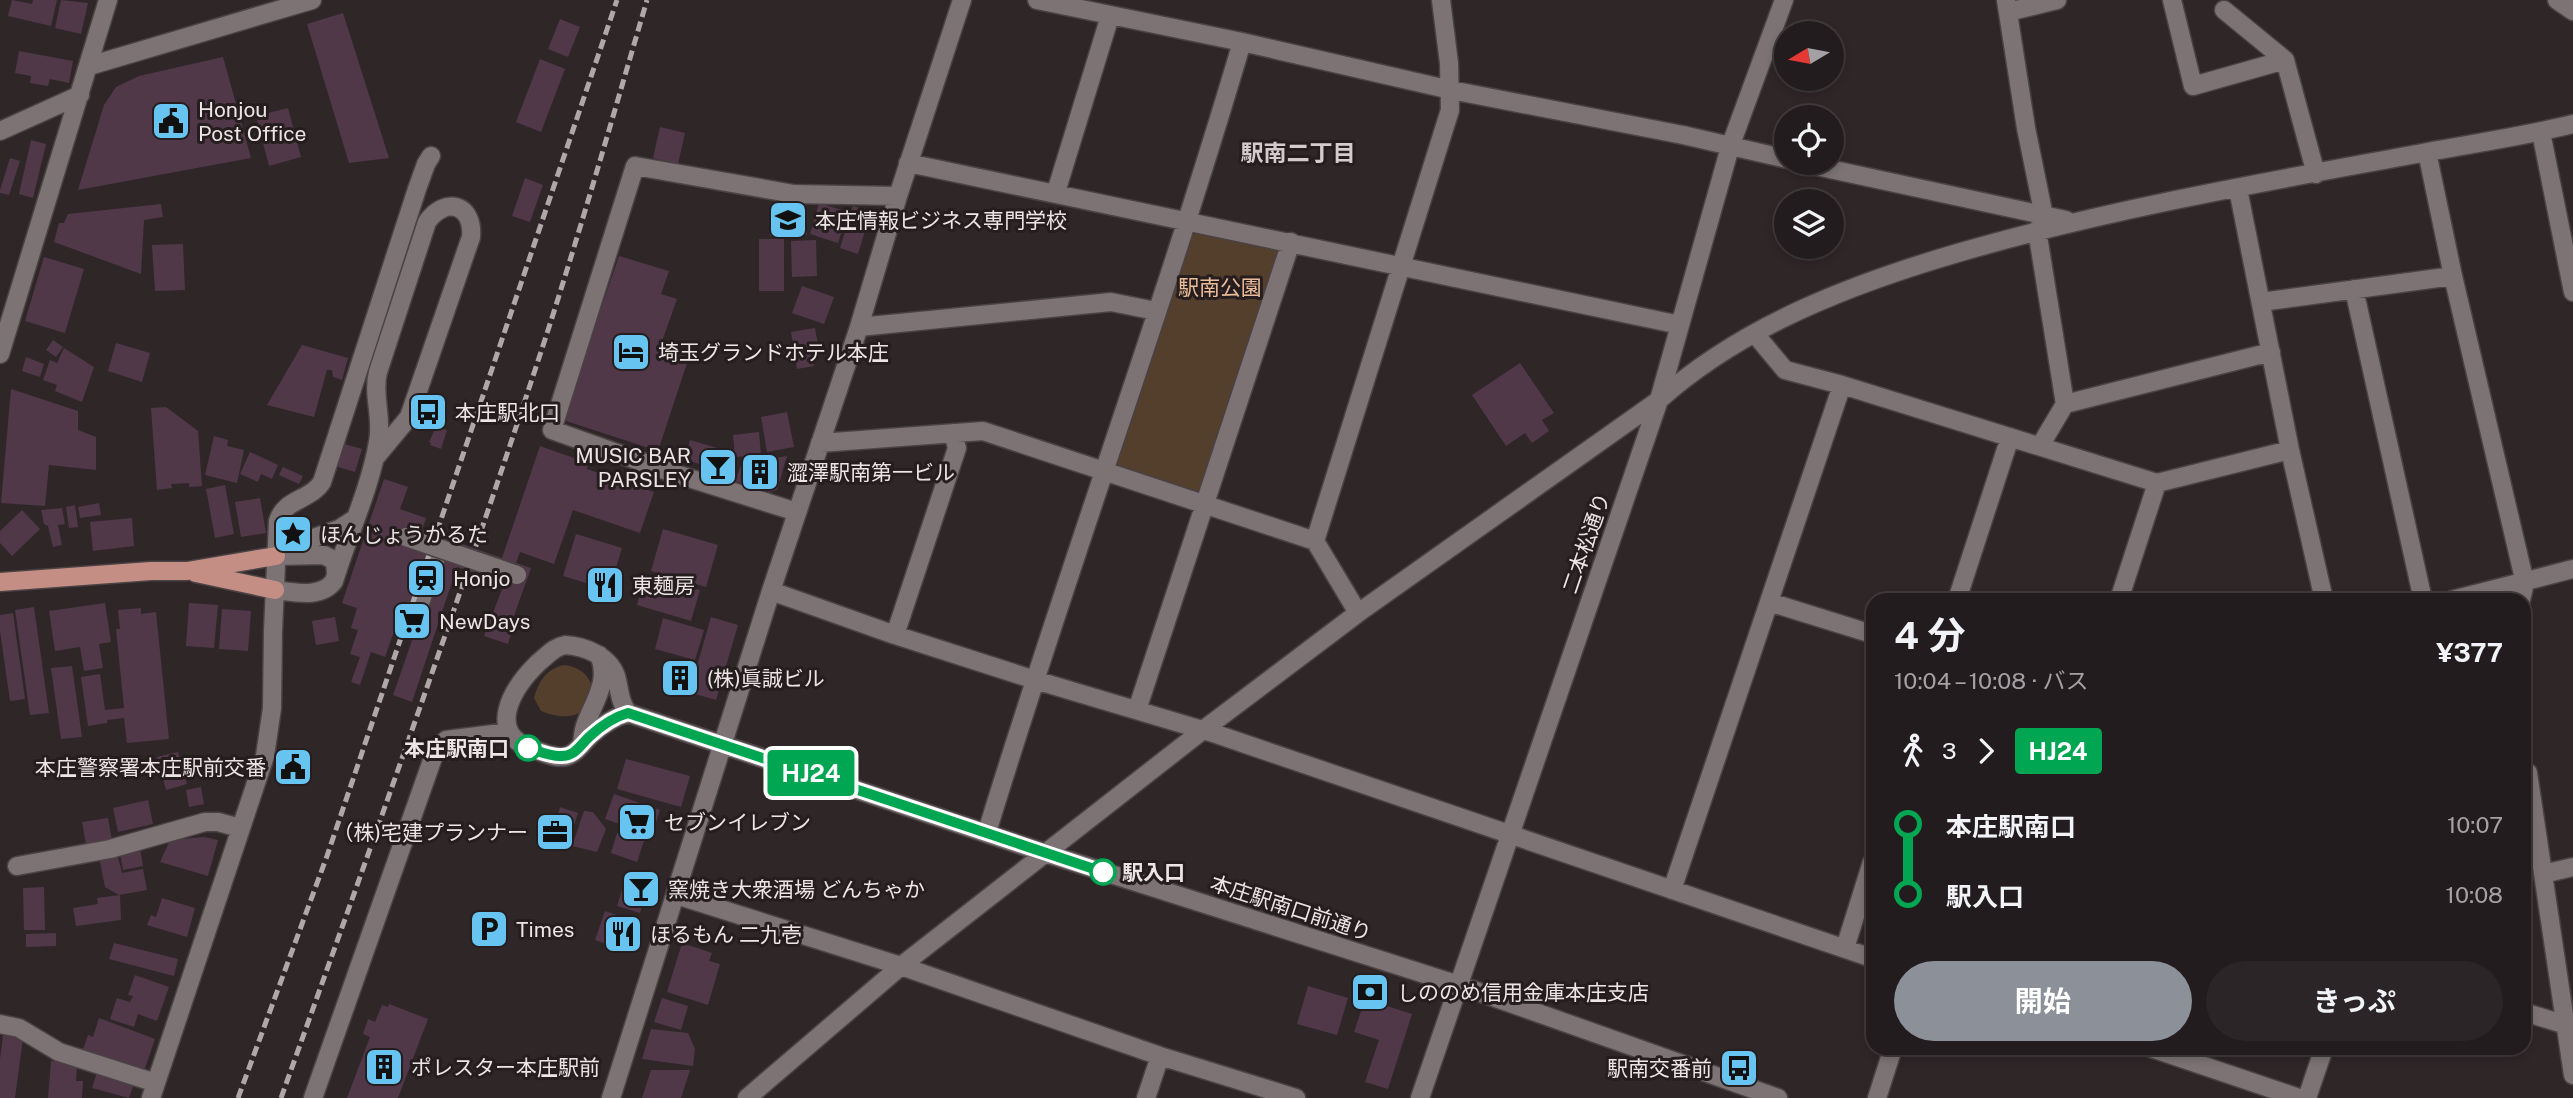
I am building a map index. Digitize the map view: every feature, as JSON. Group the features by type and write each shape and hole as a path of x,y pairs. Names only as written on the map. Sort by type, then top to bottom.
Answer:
{"main road":[{"path":"0,582 187,571 276,556"},
{"path":"187,571 275,590"}],"street":[{"path":"0,354 108,0"},
{"path":"89,66 312,0"},
{"path":"611,1098 962,0"},
{"path":"1037,0 1242,41 1451,90 1683,135 1774,156"},
{"path":"1315,541 1450,110 1451,90 1441,0"},
{"name":"二本松通り","path":"1420,1098 1659,400 1730,147 1784,0"},
{"path":"2040,446 2065,404 2007,6 2057,0"},
{"path":"2172,0 2193,86 2284,60"},
{"path":"2557,0 2573,12"},
{"path":"2224,10 2284,60 2316,174"},
{"path":"1056,192 1110,16"},
{"path":"987,832 1242,41"},
{"path":"0,131 80,94"},
{"path":"1844,174 2040,223 2073,222 2573,124"},
{"path":"2541,132 2569,250 2573,292"},
{"path":"2427,152 2523,591 2573,569"},
{"path":"0,1024 19,1028 59,1052 154,1090 259,777 269,733 280,513 285,506 312,494 321,482 417,189 431,156"},
{"path":"908,163 1680,325"},
{"path":"797,512 673,473 552,430 635,166 794,194 898,195"},
{"path":"2238,189 2290,450 2322,593"},
{"path":"275,590 298,593 323,591 330,587 336,574 375,458 380,424 376,388 378,372 426,222 440,207 450,206 463,211 469,217 471,237 409,417 375,458"},
{"path":"747,1098 901,966 1203,730 1358,613 1659,400 1692,372 1755,334 1832,294 2040,223"},
{"path":"1137,710 1291,242"},
{"path":"2261,302 2453,276"},
{"path":"2354,289 2421,593"},
{"path":"859,327 1111,302 1156,311"},
{"path":"1755,334 1785,370 1842,385 2157,483 2290,450"},
{"path":"2065,404 2271,352"},
{"path":"1672,890 1842,385"},
{"path":"820,443 983,431 1315,541 1358,613"},
{"path":"895,635 957,448 953,433"},
{"path":"1959,593 2010,437"},
{"path":"2121,593 2157,483"},
{"path":"276,556 294,545 339,529 353,520"},
{"path":"406,537 517,575 514,587"},
{"path":"418,609 439,549"},
{"path":"276,556 324,555 335,561 336,574"},
{"path":"771,591 895,635 1203,730 1866,956"},
{"path":"1769,602 1866,632"},
{"path":"573,645 599,655 611,666 622,706 628,713 610,721 575,752 557,757 514,740 506,722 507,712 523,677 556,647 573,645"},
{"path":"582,745 584,727 594,711 601,687 604,671 599,655"},
{"name":"本庄駅南口前通り","path":"628,713 1045,853 1459,985 1778,1098"},
{"path":"313,1098 435,752 446,740 509,732"},
{"path":"2531,793 2573,1075"},
{"path":"18,866 110,849 205,822 218,822 240,828"},
{"path":"2543,874 2573,867"},
{"path":"1845,948 1866,881"},
{"path":"676,895 901,966 1160,1056 1296,1098"},
{"path":"2531,1014 2566,1025"},
{"path":"1877,1098 1891,1055"},
{"path":"2173,1055 2299,1098"},
{"path":"2307,1098 2322,1055"},
{"path":"1146,1098 1160,1056"}],"green space":[{"name":"駅南公園","path":"1194,230 1277,244 1279,256 1204,490 1197,494 1119,468 1117,462 1185,240"},
{"path":"564,665 579,669 588,678 592,688 591,699 585,708 575,715 560,716 541,711 534,698 538,686 548,673"}],"building":[{"path":"12,0 32,4 33,0 57,0 51,26 8,16"},
{"path":"61,0 88,3 81,34 55,28"},
{"path":"343,13 389,158 349,163 307,24"},
{"path":"560,19 580,27 568,57 548,49"},
{"path":"19,51 73,61 69,83 50,79 48,86 30,83 31,76 15,73"},
{"path":"223,57 251,158 78,190 104,105 116,87 139,76"},
{"path":"540,59 565,69 541,132 516,122"},
{"path":"288,108 301,157 269,166 256,116"},
{"path":"660,127 685,133 678,164 653,158"},
{"path":"31,140 46,144 33,198 19,194"},
{"path":"10,158 20,161 9,195 0,193 0,190"},
{"path":"525,178 543,185 530,222 512,216"},
{"path":"819,203 848,212 838,243 810,234"},
{"path":"161,204 163,217 144,220 141,274 54,242 59,223 64,223 68,214"},
{"name":"本庄情報ビジネス専門学校","path":"806,205 807,235 770,236 770,206"},
{"path":"853,206 871,211 858,254 840,248"},
{"path":"759,239 784,239 784,291 759,291"},
{"path":"816,240 817,276 792,277 791,241"},
{"path":"183,244 185,290 155,291 152,245"},
{"name":"埼玉グランドホテル本庄","path":"619,256 669,271 661,294 677,299 660,347 689,357 658,451 563,420"},
{"path":"44,257 84,269 65,333 25,321"},
{"path":"802,286 834,297 824,324 792,313"},
{"path":"815,328 820,356 813,357 814,366 797,369 791,332"},
{"path":"53,340 63,347 56,357 46,350"},
{"path":"116,343 150,353 142,382 108,371"},
{"path":"302,345 348,358 342,380 333,377 332,370 327,370 314,417 267,405"},
{"path":"64,348 94,367 82,402 55,391 57,385 43,380 50,360 57,363"},
{"path":"26,357 44,364 40,377 22,371"},
{"path":"1520,363 1554,413 1542,420 1549,431 1532,443 1525,433 1506,446 1472,395"},
{"path":"11,389 78,411 78,430 96,437 96,470 49,465 45,506 1,503"},
{"path":"166,407 198,431 202,486 189,487 189,483 171,484 172,488 157,490 151,408"},
{"path":"787,412 794,447 767,452 761,417"},
{"path":"436,427 447,430 441,449 429,442"},
{"path":"759,432 761,455 735,457 733,435"},
{"path":"214,436 228,440 227,446 244,450 237,483 205,475"},
{"path":"690,440 731,452 729,455 737,459 733,476 685,459"},
{"path":"341,443 362,449 355,472 335,466"},
{"path":"540,446 588,463 587,469 654,492 640,533 573,510 554,564 520,552 516,563 531,568 510,627 513,628 508,644 484,636 504,584 457,567 412,702 393,695 416,629 397,623 385,657 371,652 360,685 351,682 360,657 350,654 358,630 351,628 357,608 342,603 384,479 408,487 400,509 426,518 422,530 502,558"},
{"path":"250,452 278,465 272,479 261,474 258,482 240,474"},
{"name":"澀澤駅南第一ビル","path":"787,456 777,490 770,492 735,481 742,463"},
{"path":"283,467 303,476 299,484 279,475"},
{"path":"225,485 234,534 215,538 206,489"},
{"path":"260,498 266,533 241,537 235,502"},
{"path":"99,503 101,515 80,518 78,507"},
{"path":"75,505 78,527 69,528 66,507"},
{"path":"62,508 65,524 58,525 62,545 53,547 41,510"},
{"path":"22,510 40,529 12,556 0,543 0,531"},
{"path":"132,518 134,546 93,551 90,522"},
{"path":"663,529 718,545 706,587 651,571"},
{"path":"576,534 622,548 609,590 563,576"},
{"path":"645,575 700,590 691,621 637,605"},
{"path":"105,603 111,642 99,644 103,668 84,671 80,647 55,651 49,611"},
{"path":"189,603 218,605 214,648 186,646"},
{"path":"34,607 49,713 30,715 15,610"},
{"path":"141,608 141,614 156,612 169,739 127,743 124,718 88,726 81,677 100,674 105,710 124,708 116,629 120,629 118,610"},
{"path":"222,609 251,611 248,651 219,649"},
{"path":"13,613 25,699 10,701 0,615"},
{"path":"335,617 339,641 316,645 312,621"},
{"path":"711,617 738,625 716,700 695,694 693,680"},
{"path":"663,618 704,630 695,660 655,649"},
{"name":"(株)眞誠ビル","path":"676,660 693,664 685,696 667,691"},
{"path":"72,666 82,737 61,739 51,668"},
{"path":"178,752 187,784 166,790 157,757"},
{"path":"626,759 690,776 681,807 617,789"},
{"path":"201,787 204,804 189,807 186,790"},
{"path":"614,794 660,810 652,835 605,819"},
{"path":"148,800 153,824 118,832 113,808"},
{"path":"560,807 578,813 569,840 553,835"},
{"path":"584,811 593,812 606,829 597,852 572,846"},
{"path":"108,818 112,840 86,844 82,822"},
{"path":"617,833 644,841 637,862 611,853"},
{"path":"204,837 218,840 208,876 160,862 170,840"},
{"path":"140,849 143,866 123,870 120,853"},
{"path":"117,853 122,873 143,869 147,890 119,895 105,887 99,857"},
{"path":"626,877 648,885 640,913 617,906"},
{"path":"44,887 45,930 24,930 23,888"},
{"path":"120,895 121,920 76,926 73,908 98,904 97,898"},
{"path":"162,898 195,908 187,937 147,925 151,915 156,917"},
{"path":"605,911 634,921 625,950 595,940"},
{"path":"56,933 56,946 26,947 26,934"},
{"path":"114,943 178,959 174,976 109,959"},
{"path":"682,943 712,953 709,961 720,964 708,1005 667,992"},
{"path":"135,975 169,987 157,1021 138,1014 134,1027 110,1019 117,998 130,1002 133,996 128,995"},
{"path":"1308,986 1348,998 1337,1035 1297,1024"},
{"path":"662,998 688,1006 681,1030 654,1022"},
{"path":"1365,999 1412,1014 1388,1089 1365,1082 1379,1040 1354,1032"},
{"name":"ポレスター本庄駅前","path":"389,1004 428,1019 398,1098 347,1098 370,1037 363,1034 368,1019 375,1022 382,1005 388,1007"},
{"path":"99,1018 155,1039 143,1074 82,1052 88,1035 93,1037"},
{"path":"651,1029 688,1033 695,1049 693,1066 642,1059"},
{"path":"3,1035 23,1038 15,1098 0,1098"},
{"path":"51,1061 77,1063 76,1081 83,1081 82,1098 48,1098"},
{"path":"651,1070 690,1070 681,1098 642,1098"},
{"path":"97,1072 134,1083 129,1098 92,1088"}],"railway":[{"path":"238,1098 327,856 617,0"},
{"path":"281,1098 411,734 536,367 647,0"}],"bus line":[{"name":"HJ24","path":"528,748 557,757 566,756 575,752 610,721 628,713 1103,872"}],"place":[{"name":"Honjou Post Office","path":"171,121"},
{"name":"本庄情報ビジネス専門学校","path":"788,220"},
{"name":"埼玉グランドホテル本庄","path":"631,352"},
{"name":"本庄駅北口","path":"428,412"},
{"name":"MUSIC BAR PARSLEY","path":"718,467"},
{"name":"澀澤駅南第一ビル","path":"760,472"},
{"name":"ほんじょうかるた","path":"293,534"},
{"name":"Honjo","path":"426,578"},
{"name":"東麺房","path":"605,585"},
{"name":"NewDays","path":"412,621"},
{"name":"(株)眞誠ビル","path":"680,678"},
{"name":"本庄駅南口","path":"528,748"},
{"name":"本庄警察署本庄駅前交番","path":"293,767"},
{"name":"セブンイレブン","path":"637,822"},
{"name":"（株)宅建プランナー","path":"555,832"},
{"name":"駅入口","path":"1103,872"},
{"name":"窯焼き大衆酒場 どんちゃか","path":"641,889"},
{"name":"Times","path":"489,929"},
{"name":"ほるもん 二九壱","path":"623,934"},
{"name":"しののめ信用金庫本庄支店","path":"1370,992"},
{"name":"ポレスター本庄駅前","path":"384,1067"},
{"name":"駅南交番前","path":"1739,1068"}],"district":[{"name":"駅南二丁目","path":"1298,152"}]}
